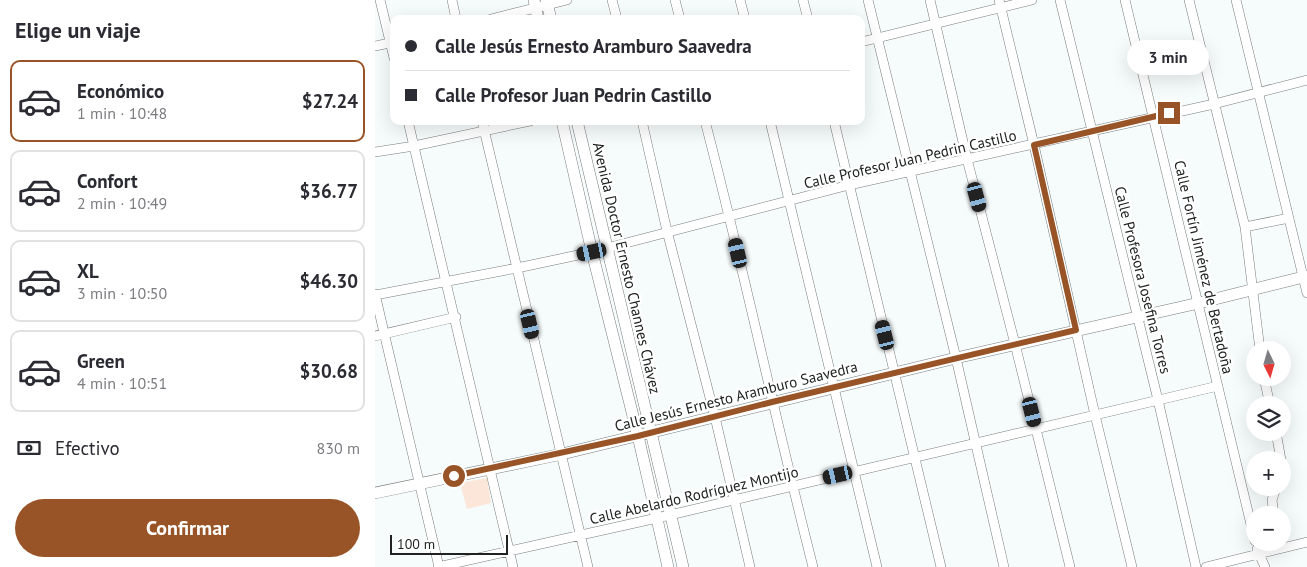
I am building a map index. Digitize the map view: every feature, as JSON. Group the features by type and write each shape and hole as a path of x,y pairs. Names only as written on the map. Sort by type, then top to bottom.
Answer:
{"street":[{"path":"380,0 390,35"},
{"path":"452,0 455,15"},
{"path":"509,15 536,9 547,2 567,0"},
{"path":"612,0 616,15"},
{"path":"675,0 679,15"},
{"path":"740,0 744,15"},
{"path":"803,0 807,15"},
{"path":"868,0 956,358 1004,567"},
{"path":"930,0 967,159 1037,428 1070,567"},
{"path":"865,41 936,24 1000,4 1033,0"},
{"name":"Calle Profesora Josefina Torres","path":"1060,0 1159,400 1196,567"},
{"name":"Calle Fortín Jiménez de Bertadoña","path":"1125,0 1246,506"},
{"path":"1189,0 1245,227 1259,341"},
{"path":"1236,0 1305,277 1307,293"},
{"path":"547,2 550,15"},
{"path":"1000,4 1132,567"},
{"path":"375,46 390,42"},
{"name":"Calle Profesor Juan Pedrin Castillo","path":"607,248 790,200 1214,104 1307,80"},
{"path":"410,125 513,567"},
{"path":"483,125 588,567"},
{"path":"375,152 414,146 512,125"},
{"name":"Avenida Doctor Ernesto Channes Chávez","path":"563,125 668,567"},
{"name":"Avenida Doctor Ernesto Channes Chávez","path":"578,125 683,567"},
{"path":"644,125 667,231 715,417 750,567"},
{"path":"706,125 730,215 772,402 813,567"},
{"path":"771,125 877,567"},
{"path":"835,125 941,567"},
{"path":"1245,227 1289,218"},
{"path":"439,567 420,484 380,335 375,294 592,252"},
{"name":"Calle Jesús Ernesto Aramburo Saavedra","path":"375,493 561,454 956,358 1305,277"},
{"path":"380,335 456,317"},
{"name":"Calle Abelardo Rodríguez Montijo","path":"439,567 581,536 1218,386"},
{"path":"1291,544 1307,542"},
{"path":"1206,567 1264,551"},
{"name":"Calle Fortín Jiménez de Bertadoña","path":"1258,553 1265,567"}],"shaded area":[{"path":"487,478 491,503 467,509 460,483"}],"route":[{"path":"454,476 638,436 772,402 1076,330 1034,145 1169,113"}]}
